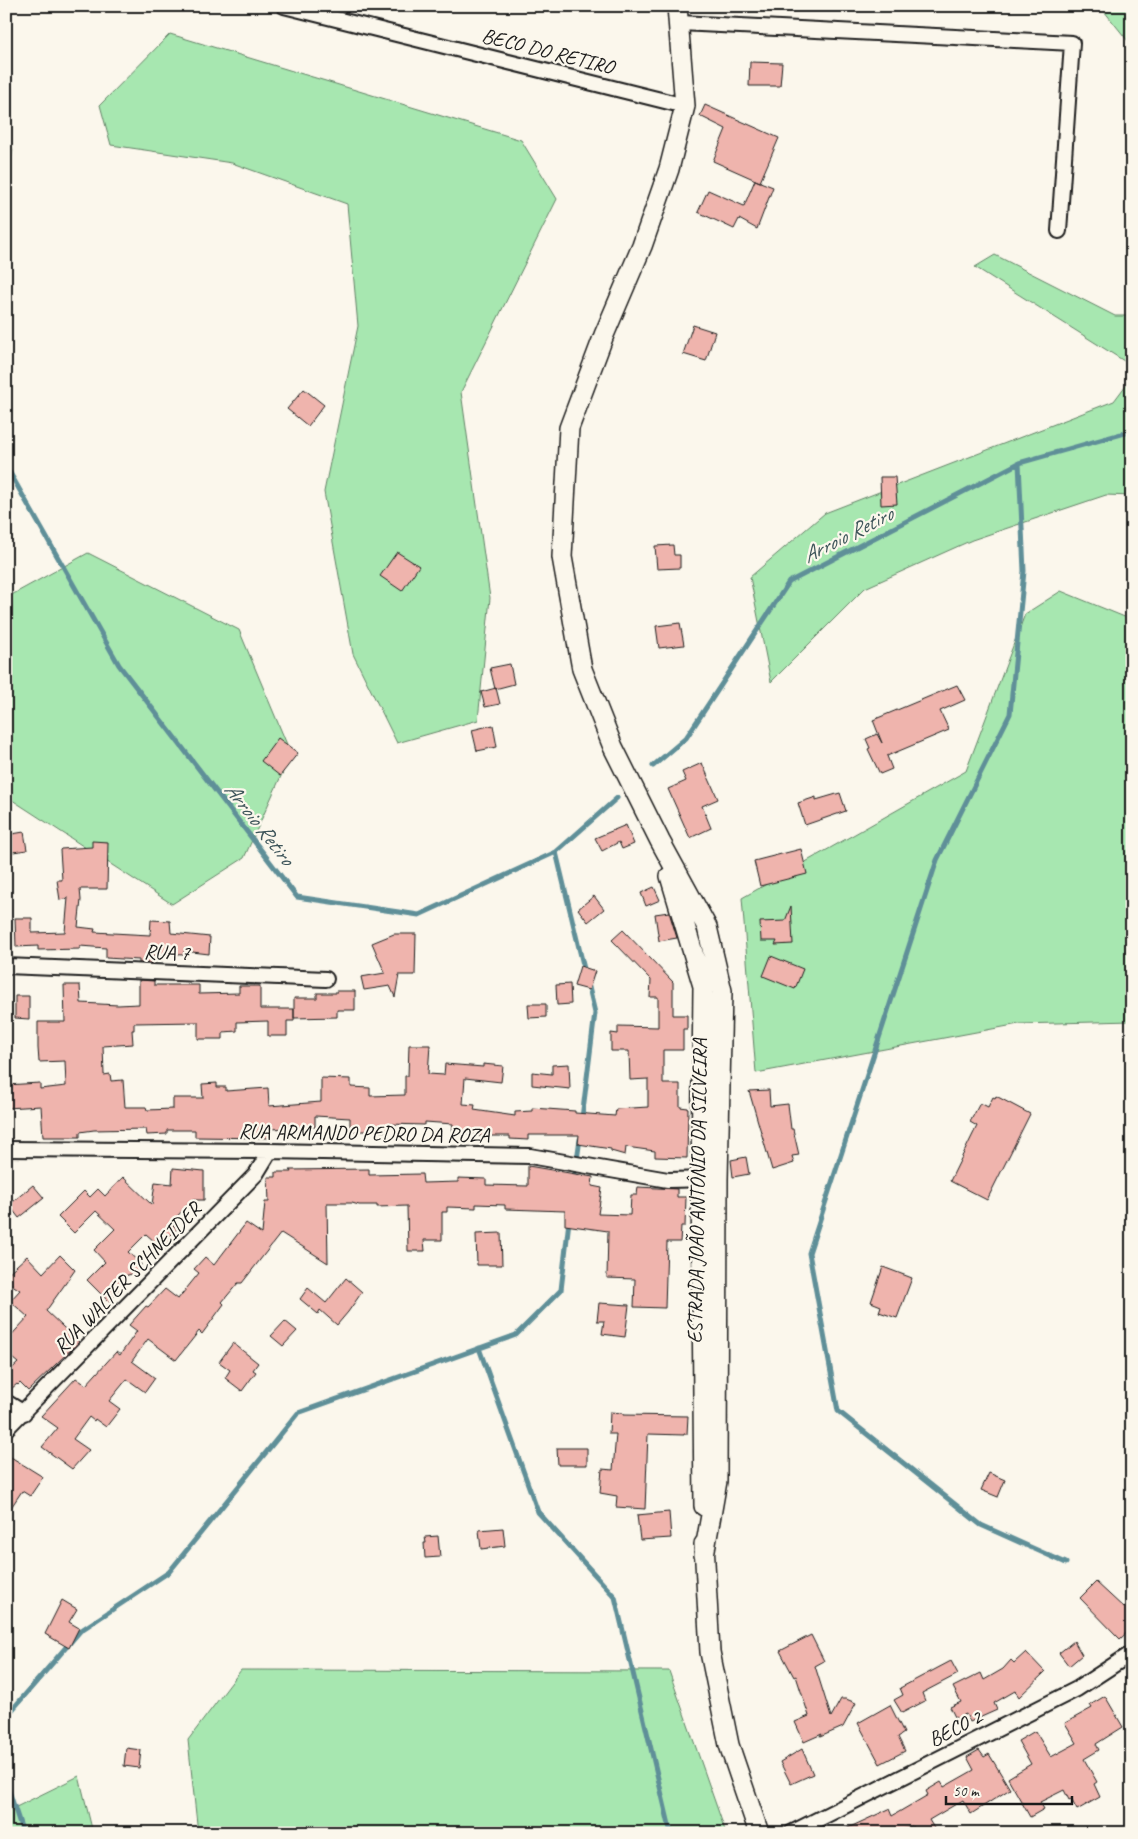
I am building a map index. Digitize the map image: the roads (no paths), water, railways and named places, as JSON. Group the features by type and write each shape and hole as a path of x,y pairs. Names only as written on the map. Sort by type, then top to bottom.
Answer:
{"main road":[{"name":"ESTRADA JOÃO ANTÔNIO DA SILVEIRA","path":"678,15 685,106 669,169 642,246 604,335 569,428 562,557 582,669 613,747 660,841 703,986 710,1179 704,1555 710,1652 728,1745 759,1833"}],"street":[{"name":"BECO DO RETIRO","path":"284,6 685,106"},
{"path":"678,15 1072,43 1059,231"},
{"name":"RUA 7","path":"6,966 326,979"},
{"name":"RUA ARMANDO PEDRO DA ROZA","path":"6,1149 270,1151 530,1156 668,1180 710,1179"},
{"name":"RUA WALTER SCHNEIDER","path":"6,1429 24,1413 256,1174 270,1151"},
{"path":"6,1402 24,1413"},
{"name":"BECO 2","path":"792,1833 1077,1690 1132,1653"}],"waterway":[{"name":"Arroio Retiro","path":"653,766 686,738 789,582 1019,463 1132,431"},
{"path":"1019,463 1024,571 1010,714 937,860 809,1253 838,1411 981,1525 1066,1563"},
{"name":"Arroio Retiro","path":"6,469 119,665 297,897 419,915 556,852 617,798"},
{"path":"556,852 585,973"},
{"path":"582,1118 595,1013 588,983"},
{"path":"574,1180 580,1139"},
{"path":"6,1717 80,1631 169,1572 298,1413 516,1335 561,1290 569,1221"},
{"path":"479,1348 538,1512 615,1597 670,1829"},
{"path":"6,1782 23,1833"}]}
